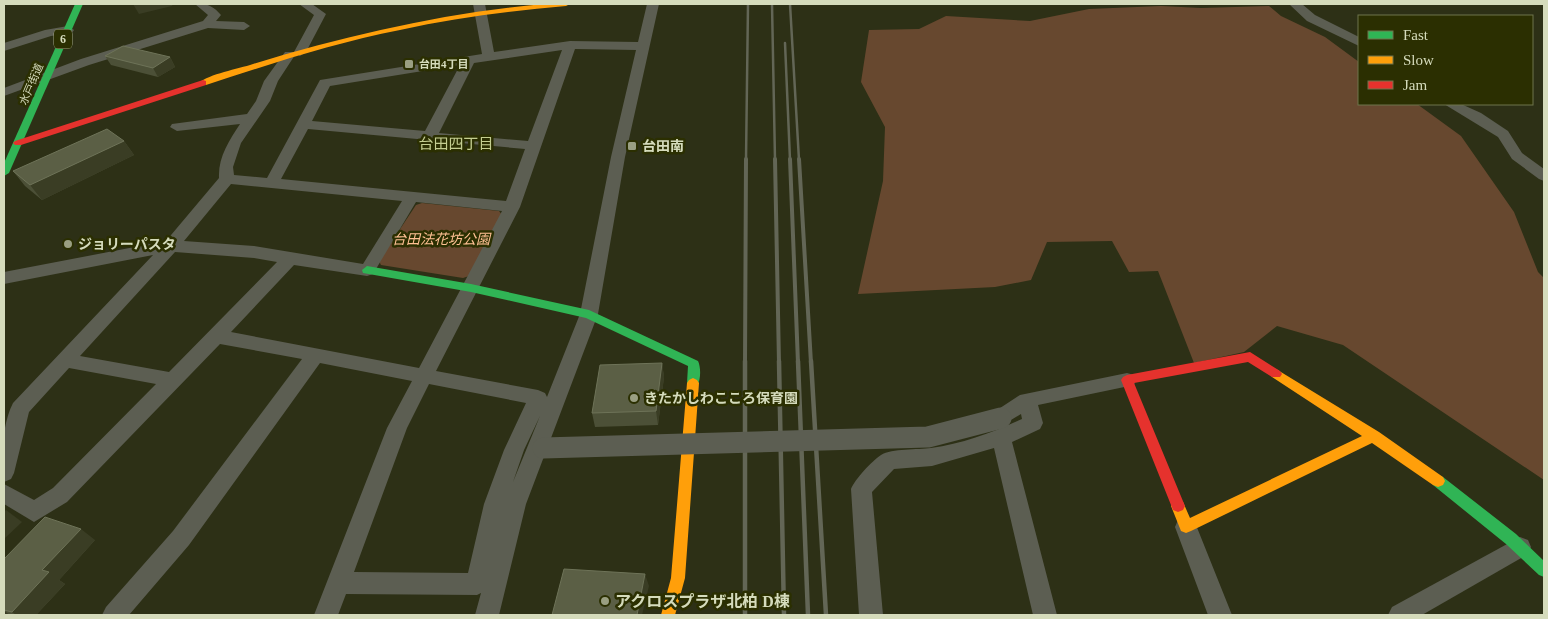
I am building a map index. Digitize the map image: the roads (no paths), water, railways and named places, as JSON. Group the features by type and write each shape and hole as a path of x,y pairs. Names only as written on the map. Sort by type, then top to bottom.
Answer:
{"main road":[{"name":"水戸街道","path":"4,173 79,4"},
{"path":"18,143 295,54 396,28 480,8 566,4"},
{"path":"367,270 471,288 589,314 694,364 678,578 668,615"},
{"path":"1374,436 1186,527 1127,380 1250,357 1374,436 1462,498 1544,570"}],"street":[{"path":"201,4 215,15 207,24"},
{"path":"304,4 309,4"},
{"path":"4,473 20,409 171,246 227,179 226,168 234,142 263,102 271,81 295,54 320,14 304,4"},
{"path":"487,615 515,504 540,448 589,314 618,157 653,4"},
{"path":"1295,4 1311,18 1358,42"},
{"path":"480,8 489,57"},
{"path":"4,92 48,75 207,24 244,26"},
{"path":"4,47 49,33 68,30"},
{"path":"272,183 325,84 570,45 643,46"},
{"path":"326,615 397,428 512,207 570,45"},
{"path":"430,136 469,60"},
{"path":"1453,105 1476,116 1503,134 1517,156 1544,176"},
{"path":"177,128 252,118"},
{"path":"304,124 534,146"},
{"path":"227,179 512,207"},
{"path":"4,278 171,246 254,252 367,270 412,197"},
{"path":"4,493 34,512 60,495 290,259"},
{"path":"216,336 538,398 514,450 495,504 477,584 338,583"},
{"path":"114,615 181,538 316,355"},
{"path":"65,360 172,380"},
{"path":"540,448 928,437 1033,423 1027,400 1127,380"},
{"path":"871,615 861,489 889,461 932,458 1001,428"},
{"path":"1001,428 1045,615"},
{"path":"1186,527 1220,615"},
{"path":"1400,615 1520,547"}],"railway":[{"path":"746,160 748,4"},
{"path":"772,4 775,160"},
{"path":"790,4 799,160"},
{"path":"785,43 790,160"},
{"path":"745,363 746,159"},
{"path":"775,159 779,363"},
{"path":"790,159 798,363"},
{"path":"799,159 811,363"},
{"path":"779,361 784,615"},
{"path":"798,361 808,615"},
{"path":"811,361 826,615"},
{"path":"745,363 745,615"}],"place":[{"name":"台田4丁目","path":"409,64"},
{"name":"台田南","path":"632,146"},
{"name":"ジョリーパスタ","path":"68,244"},
{"name":"きたかしわこころ保育園","path":"634,398"},
{"name":"アクロスプラザ北柏 D棟","path":"605,601"}],"district":[{"name":"台田四丁目","path":"456,144"}],"park label":[{"name":"台田法花坊公園","path":"441,239"}]}
